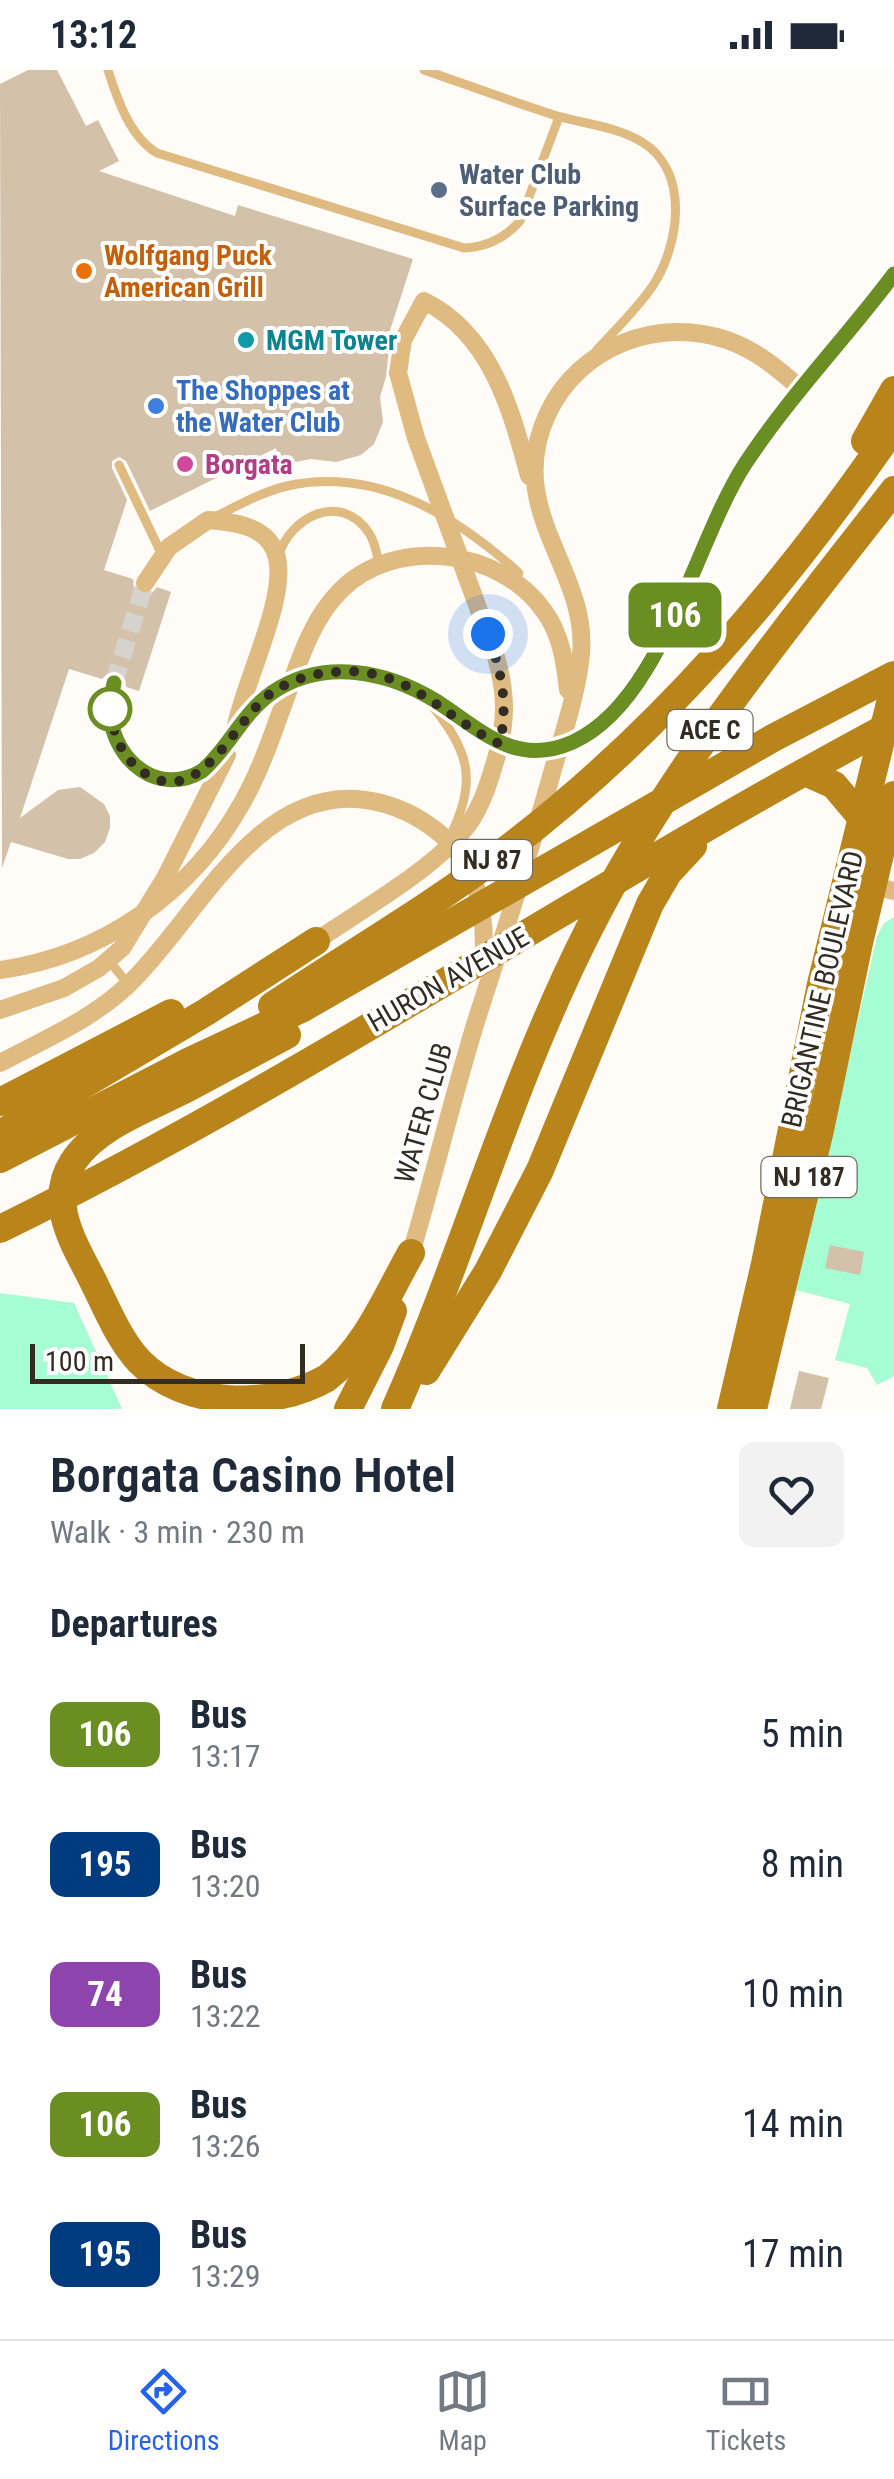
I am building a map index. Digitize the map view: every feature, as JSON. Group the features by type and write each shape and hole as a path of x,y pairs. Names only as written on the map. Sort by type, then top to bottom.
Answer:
{"main road":[{"path":"801,558 833,490 894,390"},
{"name":"NJ 87","path":"188,1062 398,928 546,818 622,753 801,558 894,427"},
{"name":"ACE C","path":"397,1409 431,1327 511,1101 558,992 609,890 702,740 894,490"},
{"name":"HURON AVENUE","path":"0,1159 303,1008 773,738 894,674"},
{"name":"BRIGANTINE BOULEVARD","path":"732,1409 792,1124 861,817 888,726 894,687"},
{"name":"HURON AVENUE","path":"0,1229 156,1150 888,726"},
{"path":"806,772 834,785 861,817"},
{"name":"BRIGANTINE BOULEVARD","path":"753,1409 881,882 894,795"},
{"path":"397,1409 441,1350 517,1218 560,1125 658,888 680,858 719,822"},
{"path":"881,882 894,833"},
{"path":"412,1253 352,1354 325,1380 309,1390 274,1401 220,1403 167,1383 140,1362 118,1331 72,1240 60,1200 70,1165 100,1134 367,989 436,933"},
{"path":"0,1102 316,941"},
{"path":"0,1134 206,1012 316,941"},
{"path":"792,1124 820,1130"},
{"path":"348,1409 380,1346 412,1253"}],"street":[{"path":"114,683 110,718 120,745 140,770 171,782 195,775 208,766 271,693 322,673 365,672 393,679 500,744 537,750 564,745 595,728 628,694 670,627 703,543 728,493 761,442 894,274"},
{"path":"316,941 440,853 468,824 483,800 506,712 501,676 422,456 398,373 404,340 424,300 458,324 491,365 524,456 537,506"},
{"name":"WATER CLUB","path":"412,1253 466,1057 506,935 570,705 581,651 578,622 537,506 535,471 542,428 556,399 588,360 647,336 696,332 742,346 802,390"},
{"path":"0,1010 64,988 110,961 130,938 225,760 275,598 278,559 269,542 256,530 235,522 208,520 162,555 145,583"},
{"path":"0,970 74,951 110,934 183,881 212,849 243,802 312,632 328,605 345,586 379,564 410,556 440,556 515,578 552,623 565,663 570,705"},
{"path":"0,1062 87,1017 128,985 266,828 297,809 323,801 349,799 386,804 416,817 442,835 462,859 477,888 484,919 479,1014"}],"lane":[{"path":"108,70 122,107 146,146 453,246 476,248 494,242 520,220 559,116"},
{"path":"424,70 559,116 620,132 643,142 664,164 674,192 675,225 660,272 641,302 588,360"},
{"path":"118,465 162,555"},
{"path":"208,520 266,493 305,483 340,482 387,490 416,501 458,526 515,578"},
{"path":"278,559 294,526 308,516 333,512 350,516 364,527 379,564"},
{"path":"421,693 456,738 467,772 464,803 440,853"},
{"path":"110,961 128,985"}],"green space":[{"path":"894,917 894,1376 877,1385 867,1368 835,1360 850,1304 796,1290 877,936 884,923"},
{"path":"0,1293 74,1303 122,1409 0,1409"}],"building":[{"name":"Borgata","path":"28,70 57,70 86,126 98,120 119,161 99,171 235,216 238,205 413,259 385,346 389,348 380,397 383,422 374,444 361,455 336,462 311,459 280,465 276,448 150,511 126,461 119,457 112,461 127,500 104,570 133,579 134,589 143,595 151,594 157,587 171,592 139,691 126,687 125,678 117,671 102,679 69,669 20,818 58,790 80,787 104,804 110,828 105,842 80,859 11,842 2,868 0,84"},
{"path":"830,1245 864,1252 860,1275 825,1268"},
{"path":"799,1371 829,1378 821,1409 790,1409"}],"tunnel":[{"path":"114,683 145,583"}],"bus line":[{"name":"106","path":"114,683 110,718 120,745 134,765 162,781 187,779 202,771 271,693 296,681 336,671 365,672 407,685 500,744 537,750 576,740 606,718 642,674 670,627 703,543 744,466 894,274"}],"place":[{"name":"Water Club Surface Parking","path":"439,190"},
{"name":"Wolfgang Puck American Grill","path":"84,271"},
{"name":"MGM Tower","path":"246,340"},
{"name":"The Shoppes at the Water Club","path":"156,406"},
{"name":"Borgata","path":"185,464"}],"route":[{"path":"110,709 110,702 110,718 120,745 134,765 154,778 171,782 187,779 208,766 271,693 296,681 336,671 365,672 407,685 500,744 505,694 488,634"}]}
